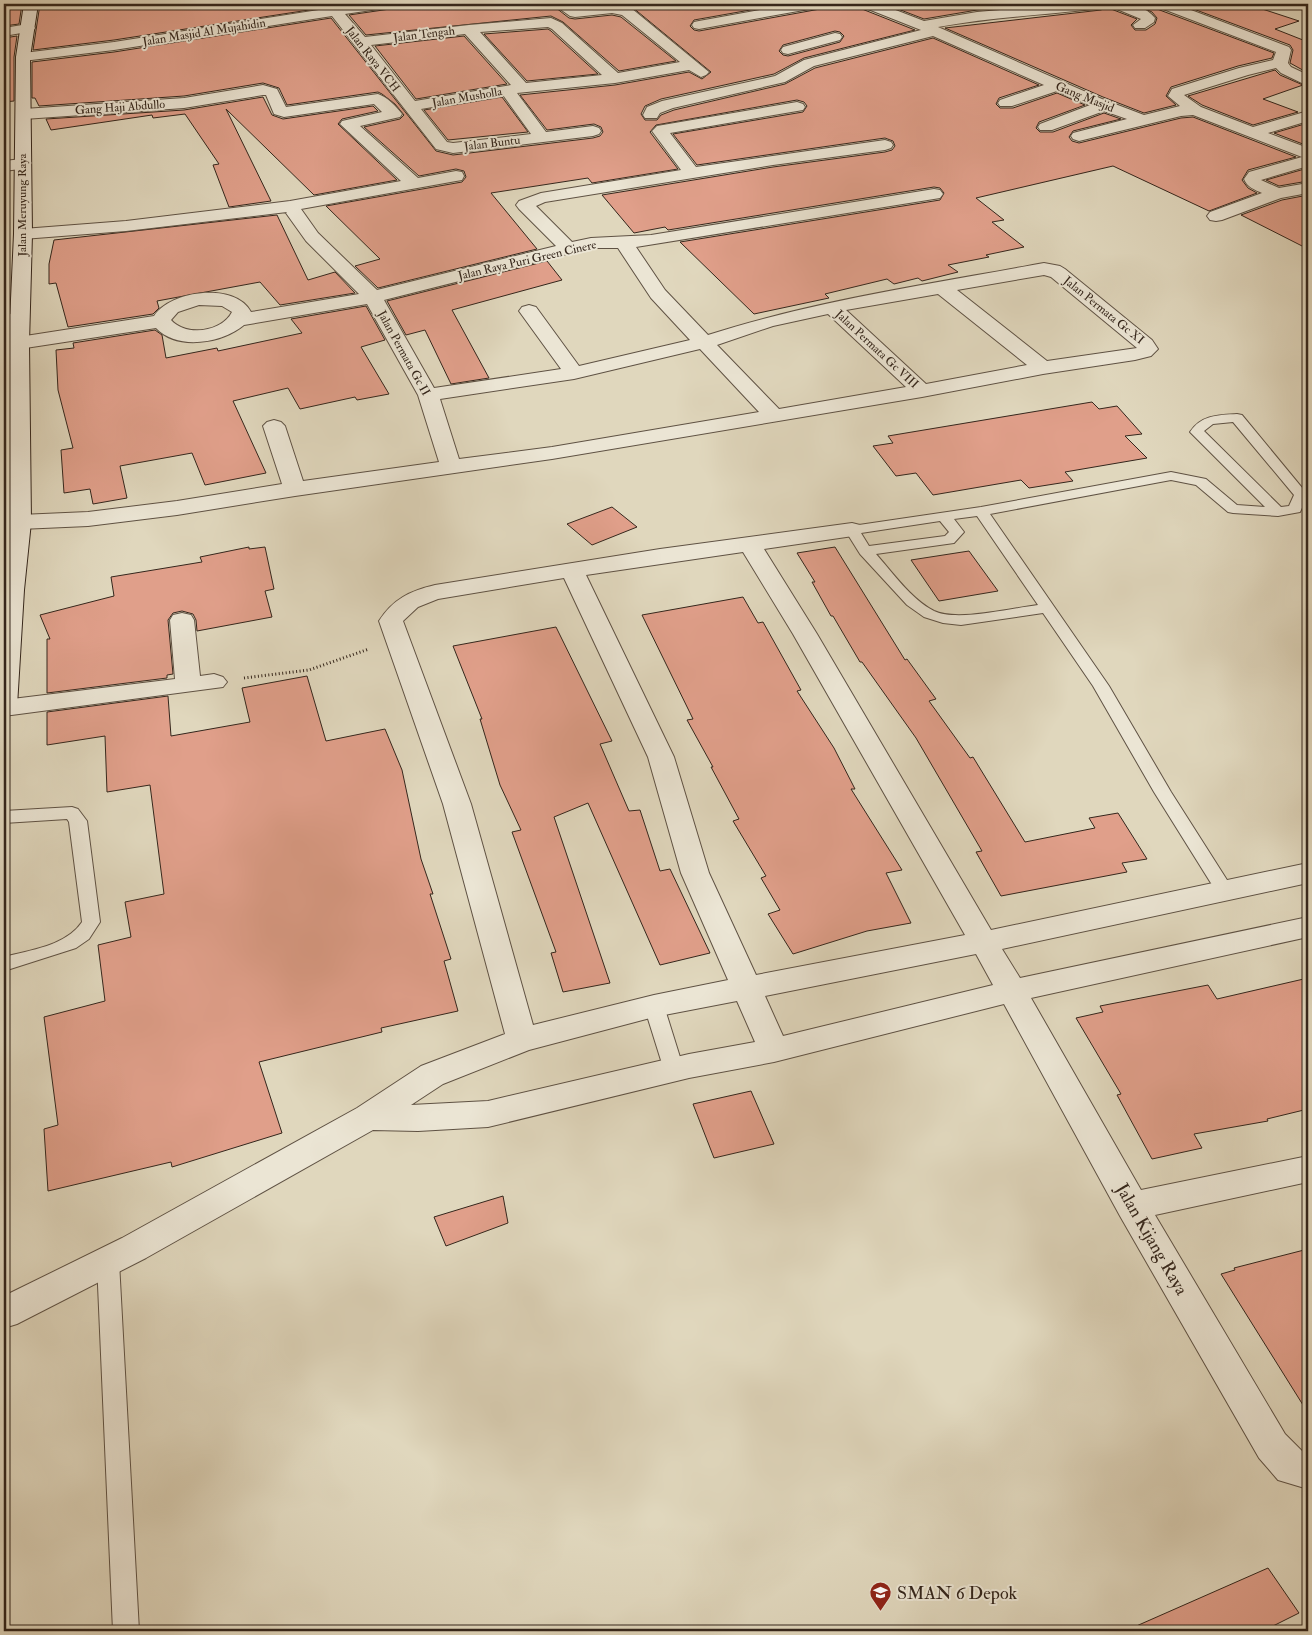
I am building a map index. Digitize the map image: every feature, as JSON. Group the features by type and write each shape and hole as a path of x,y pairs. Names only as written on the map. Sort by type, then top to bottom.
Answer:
{"street":[{"name":"Jalan Meruyung Raya","path":"4,707 8,590 20,522 19,343 12,320 22,234 23,57 31,4"},
{"name":"Jalan Masjid Al Mujahidin","path":"23,57 201,34 332,7 385,4"},
{"path":"560,4 575,13 612,9 626,11 728,92"},
{"path":"700,26 815,4"},
{"name":"Gang Masjid","path":"868,4 922,25 1104,105 1143,120"},
{"path":"881,27 922,25 977,16 1057,10 1101,4"},
{"path":"1117,4 1148,18 1147,22 1140,25"},
{"path":"1163,4 1284,50 1282,60 1286,70 1308,81"},
{"path":"1179,10 1201,4"},
{"name":"Jalan Raya VCH","path":"332,7 411,106"},
{"path":"469,29 551,22 615,78"},
{"path":"651,115 653,110 668,104 780,79 809,63 922,25"},
{"path":"4,32 28,28"},
{"name":"Jalan Tengah","path":"361,42 469,29 515,89 541,137"},
{"path":"788,50 853,33"},
{"path":"1300,53 1177,92 1176,96 1195,110 1308,154"},
{"name":"Jalan Musholla","path":"411,106 515,89 615,78 692,65"},
{"path":"780,79 798,88"},
{"path":"1006,103 1058,85"},
{"name":"Gang Haji Abdullo","path":"24,114 184,103 269,90 272,92 280,111 284,112 378,99 394,114 348,124 415,184"},
{"path":"1046,127 1104,105"},
{"name":"Jalan Buntu","path":"411,106 442,146 453,148 593,131"},
{"path":"692,173 660,131 797,107"},
{"path":"1079,136 1181,111 1195,110"},
{"path":"1254,132 1308,116"},
{"path":"568,248 525,205 541,198 832,151 885,145"},
{"path":"1277,194 1253,182 1252,179 1255,176 1308,161"},
{"path":"4,166 22,164"},
{"path":"22,234 126,226 290,206 456,176"},
{"path":"1216,216 1277,194 1308,188"},
{"name":"Jalan Raya Puri Green Cinere","path":"161,321 164,328 174,334 188,336 220,332 233,326 240,320 374,297 568,248 600,243 625,244 934,194"},
{"name":"Jalan Permata Gc II","path":"295,213 312,237 374,297 428,395 451,467"},
{"path":"625,244 658,294 773,415"},
{"name":"Jalan Permata Gc XI","path":"943,288 1044,269 1053,270 1148,348 1144,352 1135,354 1043,368"},
{"path":"428,395 574,372 705,342 767,322 832,307 943,288 1043,368"},
{"path":"19,343 161,321 164,314 178,305 199,299 228,301 238,306 242,312 240,320"},
{"name":"Jalan Permata Gc VIII","path":"832,307 922,391"},
{"path":"529,311 574,372"},
{"path":"20,522 88,519 177,508 451,467 635,439 922,391 1043,368"},
{"path":"274,426 295,489"},
{"path":"522,1040 457,804 391,621 396,612 404,605 421,596 435,592 660,556 852,530"},
{"name":"Jalan Kijang Raya","path":"750,544 805,634 984,942 1132,1206 1272,1446 1292,1467 1308,1471"},
{"path":"572,571 661,757 695,873 774,1050"},
{"path":"182,620 188,684"},
{"path":"4,707 214,682"},
{"path":"4,1312 108,1262 368,1117 432,1075 522,1040 654,1006 984,942 1308,873"},
{"path":"368,1117 418,1118 488,1114 674,1070 774,1050 1012,991 1308,927"},
{"path":"1132,1206 1308,1169"}],"lane":[{"path":"1048,608 961,620 929,614 912,602 865,551 852,530 945,518 1171,476 1201,482 1233,509 1278,512 1295,509 1301,495 1237,418 1212,419 1200,426 1197,432 1278,512"},
{"path":"982,511 1101,686 1163,792 1225,891"},
{"path":"865,551 948,540 957,532 945,518"},
{"path":"4,817 72,813 78,821 91,922 85,932 75,941 32,957 4,964"},
{"path":"654,1006 674,1070"},
{"path":"108,1262 126,1631"}],"path":[{"path":"214,682 309,670 346,658 366,650 379,640 391,621"}],"building":[{"path":"4,4 22,4 19,24 4,26"},
{"path":"40,4 320,4 322,8 114,40 33,50"},
{"path":"394,4 551,4 569,18 612,15 621,17 676,61 619,71 563,22 551,16 366,35 349,15 390,9"},
{"path":"616,4 784,4 694,20 690,26 694,30 699,31 820,9 824,4 859,4 862,9 915,30 804,58 774,74 661,99 645,106 641,114 645,120 657,120 661,115 674,110 785,84 815,68 933,38 1039,85 999,98 996,104 1000,108 1013,108 1057,93 1085,105 1039,122 1036,128 1040,132 1053,132 1104,113 1121,119 1073,131 1069,137 1072,141 1079,143 1181,118 1193,117 1296,157 1248,170 1242,180 1248,188 1257,193 1209,211 1113,166 976,198 1004,220 992,222 1024,247 986,255 989,257 948,265 958,272 922,281 918,278 894,284 887,279 825,294 829,298 754,314 680,242 940,200 944,193 940,188 934,187 668,230 665,227 634,233 602,195 773,167 885,152 892,150 895,146 893,141 885,138 697,165 673,134 803,112 807,106 804,102 797,100 656,125 650,132 678,169 592,183 588,178 491,193 537,249 378,288 355,266 380,259 326,206 462,182 466,177 464,171 456,169 419,176 364,127 400,119 404,115 395,104 382,94 378,92 287,105 279,88 263,83 184,96 39,106 35,98 32,98 32,62 114,52 331,18 436,151 453,155 593,138 600,136 603,132 601,127 594,124 547,130 520,95 615,85 689,72 702,79 711,72 632,7","holes":["835,31 840,32 844,36 840,42 788,56 783,55 779,51 783,45"]},
{"path":"885,4 1049,4 977,10 924,19"},
{"path":"1134,4 1154,4 1157,9 1274,53 1272,58 1238,66 1171,87 1166,96 1176,105 1144,113 945,28 1101,10 1109,6 1111,9 1137,19 1131,25 1135,30 1146,30 1155,24 1157,18 1152,12"},
{"path":"1180,4 1247,4 1299,21 1275,29 1308,42 1308,73 1290,63 1293,50 1290,45"},
{"path":"548,29 598,74 527,81 484,34"},
{"path":"17,36 14,57 14,101 4,102 4,38"},
{"path":"464,36 507,84 416,99 375,46"},
{"path":"1275,70 1280,75 1303,85 1263,99 1298,112 1253,125 1202,105 1188,96"},
{"path":"263,97 272,115 283,119 373,106 378,111 342,119 338,124 397,180 314,195 226,109 271,201 229,207 213,165 219,164 185,114 153,118 152,115 51,130 46,119 184,110"},
{"path":"502,97 528,132 448,140 424,110"},
{"path":"1308,123 1308,146 1274,133"},
{"path":"1308,168 1308,181 1279,186 1266,180"},
{"path":"1308,195 1308,249 1241,215 1282,200"},
{"path":"277,215 308,280 335,272 355,293 280,305 260,282 157,301 159,308 153,314 68,327 56,283 49,284 49,264 54,240"},
{"path":"547,261 562,280 452,310 489,378 451,384 425,330 406,335 387,301"},
{"path":"366,306 385,340 361,347 389,394 357,400 355,397 300,409 288,388 233,401 266,473 205,485 192,453 120,466 127,498 93,504 90,489 64,493 61,450 73,448 58,390 56,350 74,348 73,343 155,330 162,335 166,358 217,348 218,351 302,333 291,319"},
{"path":"1092,402 1099,409 1117,406 1142,434 1125,436 1147,458 1065,472 1073,481 1029,488 1021,480 933,495 916,473 896,476 873,446 893,443 888,436"},
{"path":"612,507 637,527 592,545 567,524"},
{"path":"249,547 249,549 265,547 274,589 265,591 272,617 197,631 196,620 193,614 182,611 173,613 168,620 173,674 167,675 167,678 47,693 47,639 50,639 40,615 114,596 111,577 202,562 200,557"},
{"path":"835,547 905,660 907,659 936,699 929,701 970,758 973,757 1025,842 1095,828 1089,818 1118,813 1147,859 1122,863 1127,872 1001,896 976,852 982,851 916,738 862,662 860,662 833,616 831,616 812,582 815,582 797,553"},
{"path":"969,551 998,591 939,601 911,560"},
{"path":"743,597 758,623 763,622 801,690 797,691 834,748 855,789 851,789 902,870 886,873 911,923 867,931 793,954 768,914 780,910 761,878 766,876 733,821 739,819 687,720 693,719 642,615"},
{"path":"556,627 612,741 600,744 629,811 640,810 660,871 670,869 710,953 660,965 588,803 554,817 610,983 563,992 551,953 556,952 512,832 521,830 500,785 480,719 482,719 453,646"},
{"path":"307,676 326,741 385,729 402,770 421,859 433,894 430,894 451,959 444,961 458,1011 381,1028 382,1032 259,1062 282,1133 172,1167 171,1162 48,1191 44,1129 58,1125 44,1017 105,1001 98,945 131,937 125,902 164,894 150,785 107,792 105,736 47,745 47,712 168,696 171,736 250,722 242,688"},
{"path":"1308,978 1308,1109 1267,1119 1268,1121 1194,1134 1202,1148 1152,1159 1117,1095 1121,1094 1076,1018 1103,1012 1100,1006 1208,985 1217,999"},
{"path":"751,1091 774,1144 714,1158 693,1104"},
{"path":"503,1196 508,1223 446,1246 434,1217"},
{"path":"1308,1249 1308,1413 1221,1274 1235,1270 1234,1268"},
{"path":"1268,1568 1299,1613 1263,1631 1125,1631"}],"place":[{"name":"SMAN 6 Depok","path":"881,1612"}]}
